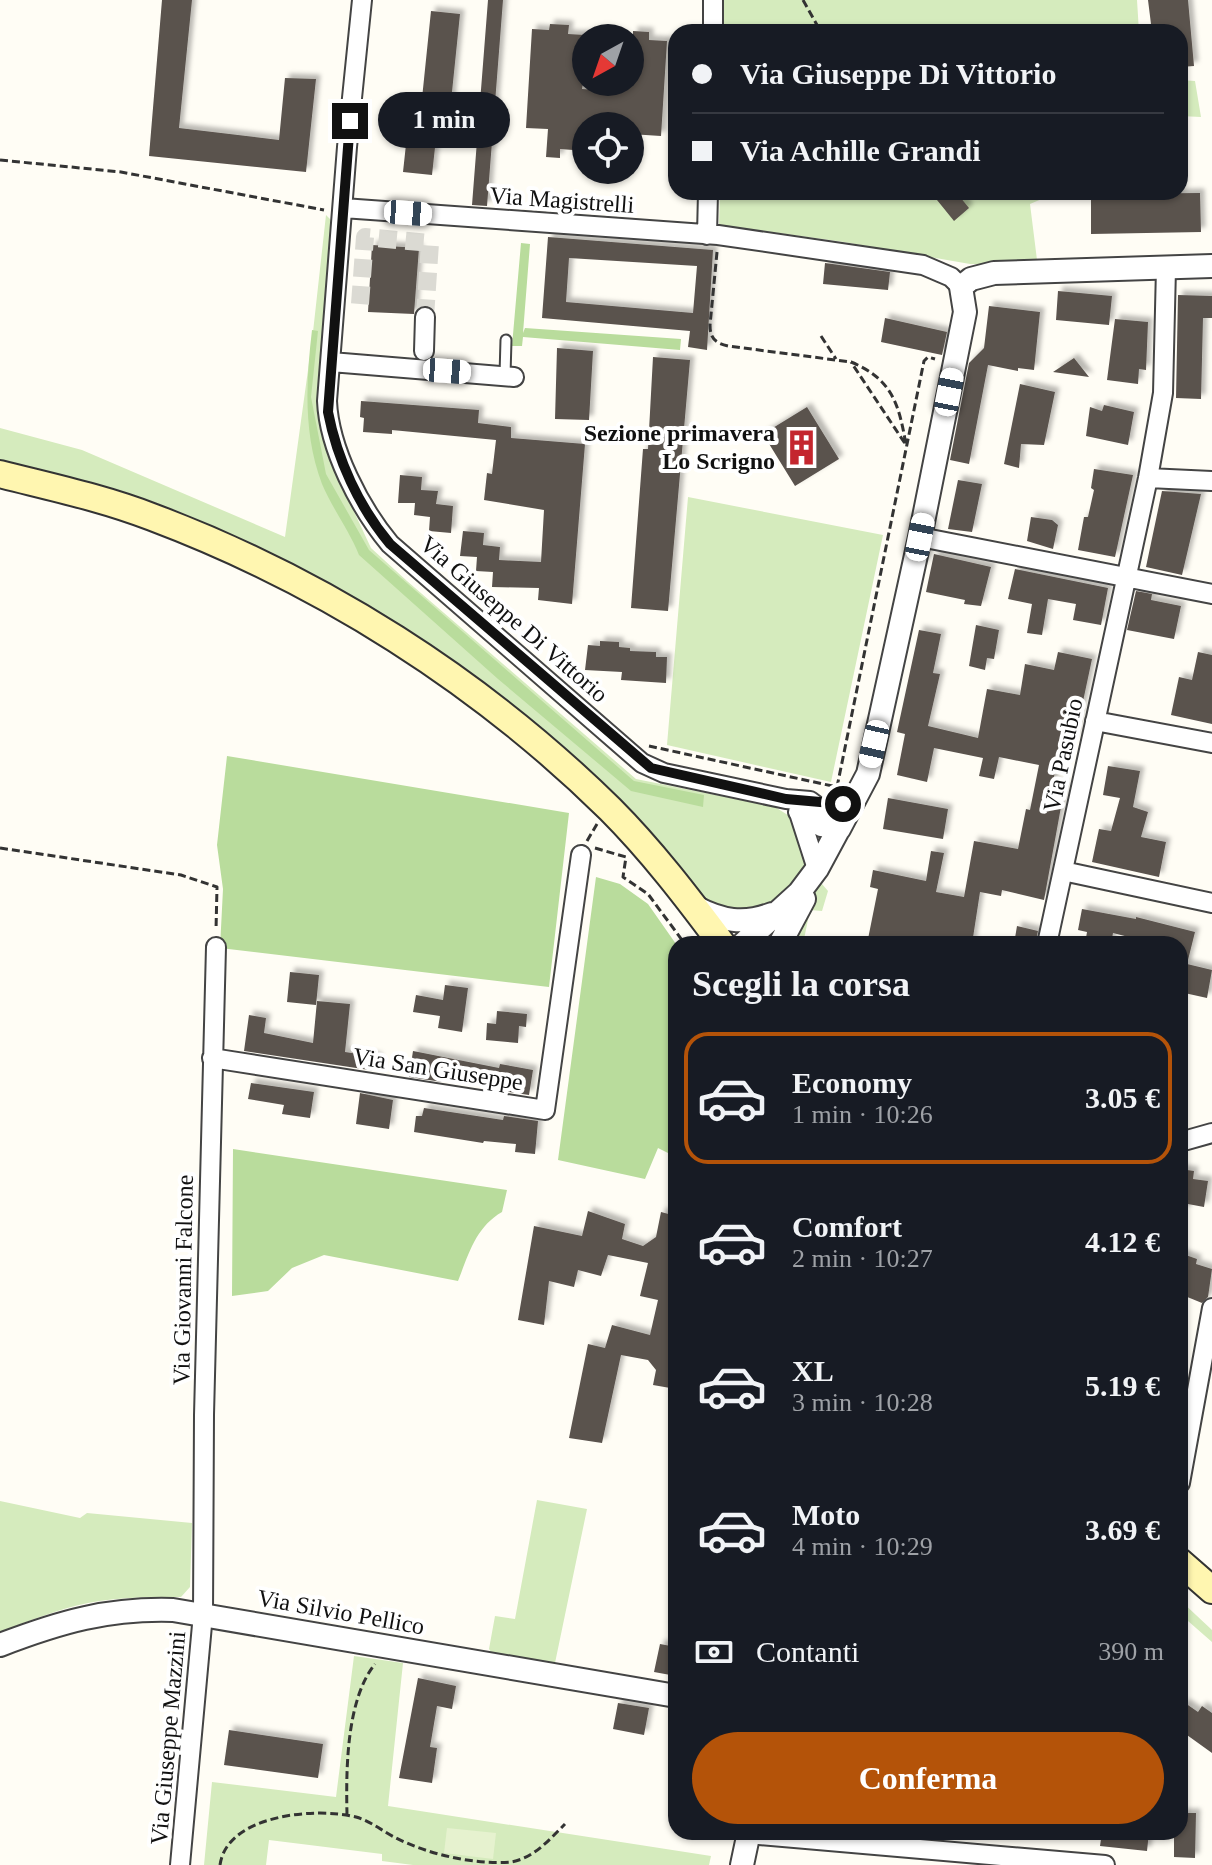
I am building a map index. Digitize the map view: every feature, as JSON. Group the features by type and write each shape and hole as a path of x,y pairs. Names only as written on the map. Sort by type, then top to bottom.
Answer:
{"main road":[{"path":"0,474 77,493 150,516 221,545 300,583 373,624 483,699 609,808 672,877 716,936"},
{"path":"1188,1569 1212,1590"},
{"path":"1188,1590 1212,1609"}],"street":[{"name":"Via Giuseppe Di Vittorio","path":"362,0 328,412 335,444 375,526 390,544 642,763 664,773 798,804 843,804 856,796"},
{"path":"713,0 713,24"},
{"path":"709,200 713,235"},
{"name":"Via Magistrelli","path":"343,208 713,235 923,265 951,277 961,287"},
{"path":"750,936 784,909 817,869 868,774 965,312 961,287 971,279 994,273 1212,266"},
{"name":"Via Pasubio","path":"1049,936 1148,478 1163,393 1166,268"},
{"path":"424,360 425,317"},
{"path":"331,362 424,360 505,375"},
{"path":"1148,478 1212,481"},
{"path":"920,537 1212,594"},
{"path":"1095,721 1212,743"},
{"name":"Via Giuseppe Di Vittorio","path":"798,804 821,827 838,830"},
{"path":"784,936 815,879 817,869 798,804"},
{"name":"Via San Giuseppe","path":"212,1058 545,1110 581,855"},
{"path":"1063,871 1212,903"},
{"path":"695,907 733,921 762,917 784,909"},
{"name":"Via Giovanni Falcone","path":"203,1614 204,1415 216,947"},
{"path":"1188,1140 1212,1133"},
{"path":"1188,1439 1212,1308"},
{"path":"1188,1553 1212,1574"},
{"name":"Via Silvio Pellico","path":"0,1645 93,1614 146,1609 203,1614 668,1695"},
{"name":"Via Giuseppe Mazzini","path":"180,1865 203,1614"},
{"path":"742,1865 747,1840"},
{"path":"796,1840 904,1856 1105,1865"}],"lane":[{"path":"505,375 506,340"}],"path":[{"path":"803,0 816,24"},
{"path":"0,160 121,172 324,211 343,208"},
{"path":"713,235 710,334 714,340 728,346 836,359 865,368 888,388 900,414 906,445"},
{"path":"821,336 836,359"},
{"path":"645,745 837,787 924,361 928,357 955,363"},
{"path":"851,362 906,445"},
{"path":"609,808 590,833 585,846 626,857 623,877 648,894 679,936"},
{"path":"0,848 181,875 217,887 216,947"},
{"path":"347,1815 348,1758 359,1696 366,1676 390,1647"},
{"path":"220,1865 227,1846 254,1825 274,1818 309,1814 347,1815 367,1821 393,1837 434,1854 499,1864 528,1856 565,1824"}],"green space":[{"path":"724,0 1137,0 1138,24 723,24"},
{"path":"1188,81 1195,81 1201,117 1188,116"},
{"path":"720,200 1039,200 1030,204 1037,260 1009,264 970,264 719,225"},
{"path":"326,215 333,222 318,402 319,424 328,456 371,548 636,779 775,807 791,817 809,865 773,907 716,912 523,716 84,482 0,460 0,428 82,450 285,537"},
{"path":"521,243 530,244 523,333 525,328 681,339 680,350 523,337 522,346 512,346"},
{"path":"312,330 318,331 311,397 326,474 369,550 634,781 704,795 703,807 631,791 498,679 359,555 322,484 312,446 308,369"},
{"path":"688,497 883,535 831,782 667,745"},
{"path":"227,756 569,813 549,987 220,948 223,889 217,845"},
{"path":"596,877 620,884 648,904 670,936 668,1153 658,1148 645,1179 558,1160"},
{"path":"822,884 828,891 822,911 810,910 805,936 790,936 817,885"},
{"path":"233,1149 507,1190 502,1212 480,1233 458,1281 324,1255 292,1268 268,1291 232,1296"},
{"path":"537,1500 587,1509 555,1663 491,1652 489,1649 495,1616 515,1619"},
{"path":"0,1501 80,1518 87,1513 192,1523 190,1587 181,1597 100,1601 0,1632"},
{"path":"1188,1608 1212,1630 1212,1642 1188,1621"},
{"path":"354,1656 403,1663 388,1806 711,1856 709,1865 413,1865 382,1861 382,1854 269,1840 266,1865 204,1865 212,1782 336,1797"},
{"path":"447,1828 496,1833 493,1859 444,1853"}],"building":[{"path":"162,0 192,0 179,128 279,140 285,78 316,79 306,172 149,156"},
{"path":"488,0 503,0 487,206 472,205"},
{"path":"1148,0 1188,0 1194,66 1188,66 1188,24 1151,24"},
{"path":"431,11 460,14 449,121 438,120 432,175 403,172 409,117 420,118"},
{"path":"550,24 569,25 568,34 572,34 572,96 644,96 644,32 649,32 649,40 667,41 661,136 644,135 644,112 572,112 572,150 560,149 560,158 546,157 548,129 526,128 532,29 549,30"},
{"path":"1188,193 1200,193 1201,232 1091,234 1091,200 1188,200"},
{"path":"937,200 962,200 969,208 954,221"},
{"path":"548,237 713,250 707,350 688,347 690,331 542,318","holes":["569,258 697,266 693,313 566,302"]},
{"path":"372,245 419,248 414,314 368,312"},
{"path":"825,263 890,272 888,290 823,284"},
{"path":"1058,291 1112,296 1109,325 1056,320"},
{"path":"1178,295 1212,296 1212,318 1203,318 1201,399 1176,398"},
{"path":"989,306 1040,312 1034,370 1018,368 1018,371 988,365 969,464 950,460 969,363 984,348"},
{"path":"885,318 947,332 942,355 881,342"},
{"path":"1115,319 1148,322 1146,370 1139,369 1138,384 1107,380"},
{"path":"557,348 593,351 589,420 555,419"},
{"path":"653,357 690,360 668,611 631,608 643,449 648,449"},
{"path":"1074,358 1089,377 1053,372"},
{"path":"1020,384 1055,392 1044,445 1021,444 1019,468 1004,464"},
{"path":"361,401 479,410 478,423 511,427 511,438 585,444 572,604 538,600 539,588 492,587 493,572 476,571 477,557 460,556 463,531 484,533 483,545 500,547 499,560 541,562 544,510 484,500 487,473 492,474 496,440 392,430 392,434 363,432"},
{"path":"1104,405 1134,412 1128,445 1086,436 1090,407 1102,411"},
{"name":"Sezione primavera Lo Scrigno","path":"807,407 839,459 795,486 763,434"},
{"path":"1094,469 1133,475 1115,557 1078,550 1084,517 1088,517 1094,490 1091,488"},
{"path":"400,475 422,477 421,490 438,491 436,504 453,506 451,533 429,531 430,517 414,515 415,503 398,503"},
{"path":"958,480 982,484 972,532 948,529"},
{"path":"1162,491 1201,494 1182,575 1146,567"},
{"path":"1031,517 1052,520 1058,525 1053,549 1027,541"},
{"path":"934,554 991,567 981,606 926,592"},
{"path":"1015,569 1108,588 1101,625 1073,620 1076,604 1048,599 1042,635 1027,633 1032,604 1008,599"},
{"path":"1136,591 1152,594 1151,600 1181,606 1174,639 1127,630"},
{"path":"976,625 999,630 994,659 987,658 985,670 969,666"},
{"path":"919,630 941,634 933,673 940,674 928,726 978,738 987,689 1020,695 1025,664 1054,670 1058,652 1092,659 1075,739 1062,737 1053,782 1065,785 1044,900 1002,890 1001,896 980,892 973,936 869,936 878,889 870,887 873,870 926,881 931,851 944,853 936,892 964,897 974,841 1018,849 1039,765 999,757 994,779 979,776 983,758 934,748 927,782 897,775 905,734 897,732"},
{"path":"600,641 619,642 619,647 630,648 630,651 656,652 656,657 667,657 666,683 621,680 622,672 585,670 588,645 600,646"},
{"path":"1198,652 1212,655 1212,724 1171,715 1179,677 1192,680"},
{"path":"1108,766 1140,771 1133,807 1148,812 1141,837 1166,842 1159,877 1092,862 1099,829 1111,831 1120,798 1103,795"},
{"path":"888,798 948,809 943,839 883,829"},
{"path":"1082,909 1136,917 1195,932 1188,960 1188,936 1125,936 1113,933 1112,936 1086,936 1087,932 1078,930"},
{"path":"1017,926 1038,931 1037,936 1015,936"},
{"path":"1188,964 1212,970 1207,998 1188,994"},
{"path":"290,972 319,975 316,1005 287,1002"},
{"path":"445,985 468,988 462,1032 438,1028 440,1016 413,1012 416,995 443,1000"},
{"path":"317,1001 350,1004 345,1052 378,1057 376,1071 244,1051 249,1015 266,1018 264,1033 313,1043"},
{"path":"497,1011 527,1014 526,1027 519,1026 518,1043 486,1040 487,1023 496,1024"},
{"path":"413,1051 499,1068 500,1064 533,1070 529,1095 496,1090 497,1083 444,1072 442,1082 409,1077"},
{"path":"251,1083 314,1092 310,1118 282,1114 284,1105 248,1099"},
{"path":"360,1093 393,1100 389,1129 356,1124"},
{"path":"424,1108 503,1120 504,1116 538,1121 535,1154 515,1152 516,1144 483,1143 414,1132 416,1116 422,1116"},
{"path":"1188,1170 1194,1171 1193,1179 1208,1181 1204,1207 1188,1204"},
{"path":"588,1211 625,1224 622,1239 643,1246 656,1237 661,1212 668,1214 668,1388 653,1385 656,1370 648,1360 621,1355 602,1443 569,1438 588,1344 605,1348 612,1325 650,1335 658,1300 640,1296 648,1263 608,1255 601,1276 578,1270 574,1287 549,1281 544,1325 518,1320 534,1226 582,1236"},
{"path":"1188,1256 1197,1259 1196,1264 1212,1269 1208,1297 1202,1303 1188,1297"},
{"path":"660,1644 668,1646 668,1675 654,1672"},
{"path":"418,1678 456,1686 452,1709 437,1706 430,1747 437,1748 432,1783 399,1778"},
{"path":"618,1703 649,1708 644,1735 613,1729"},
{"path":"1188,1705 1198,1712 1202,1706 1212,1713 1212,1753 1188,1736"},
{"path":"229,1730 323,1744 318,1778 224,1765"},
{"path":"1188,1813 1196,1813 1195,1858 1174,1857 1174,1840 1188,1840"},
{"path":"1101,1840 1148,1840 1147,1851 1100,1846"}],"tunnel":[{"path":"360,304 365,237 430,243 425,317"}],"place":[{"name":"Sezione primavera Lo Scrigno","path":"801,447"}],"route":[{"path":"350,121 327,401 332,435 339,455 375,526 390,544 642,763 664,773 786,799 843,804"}]}
